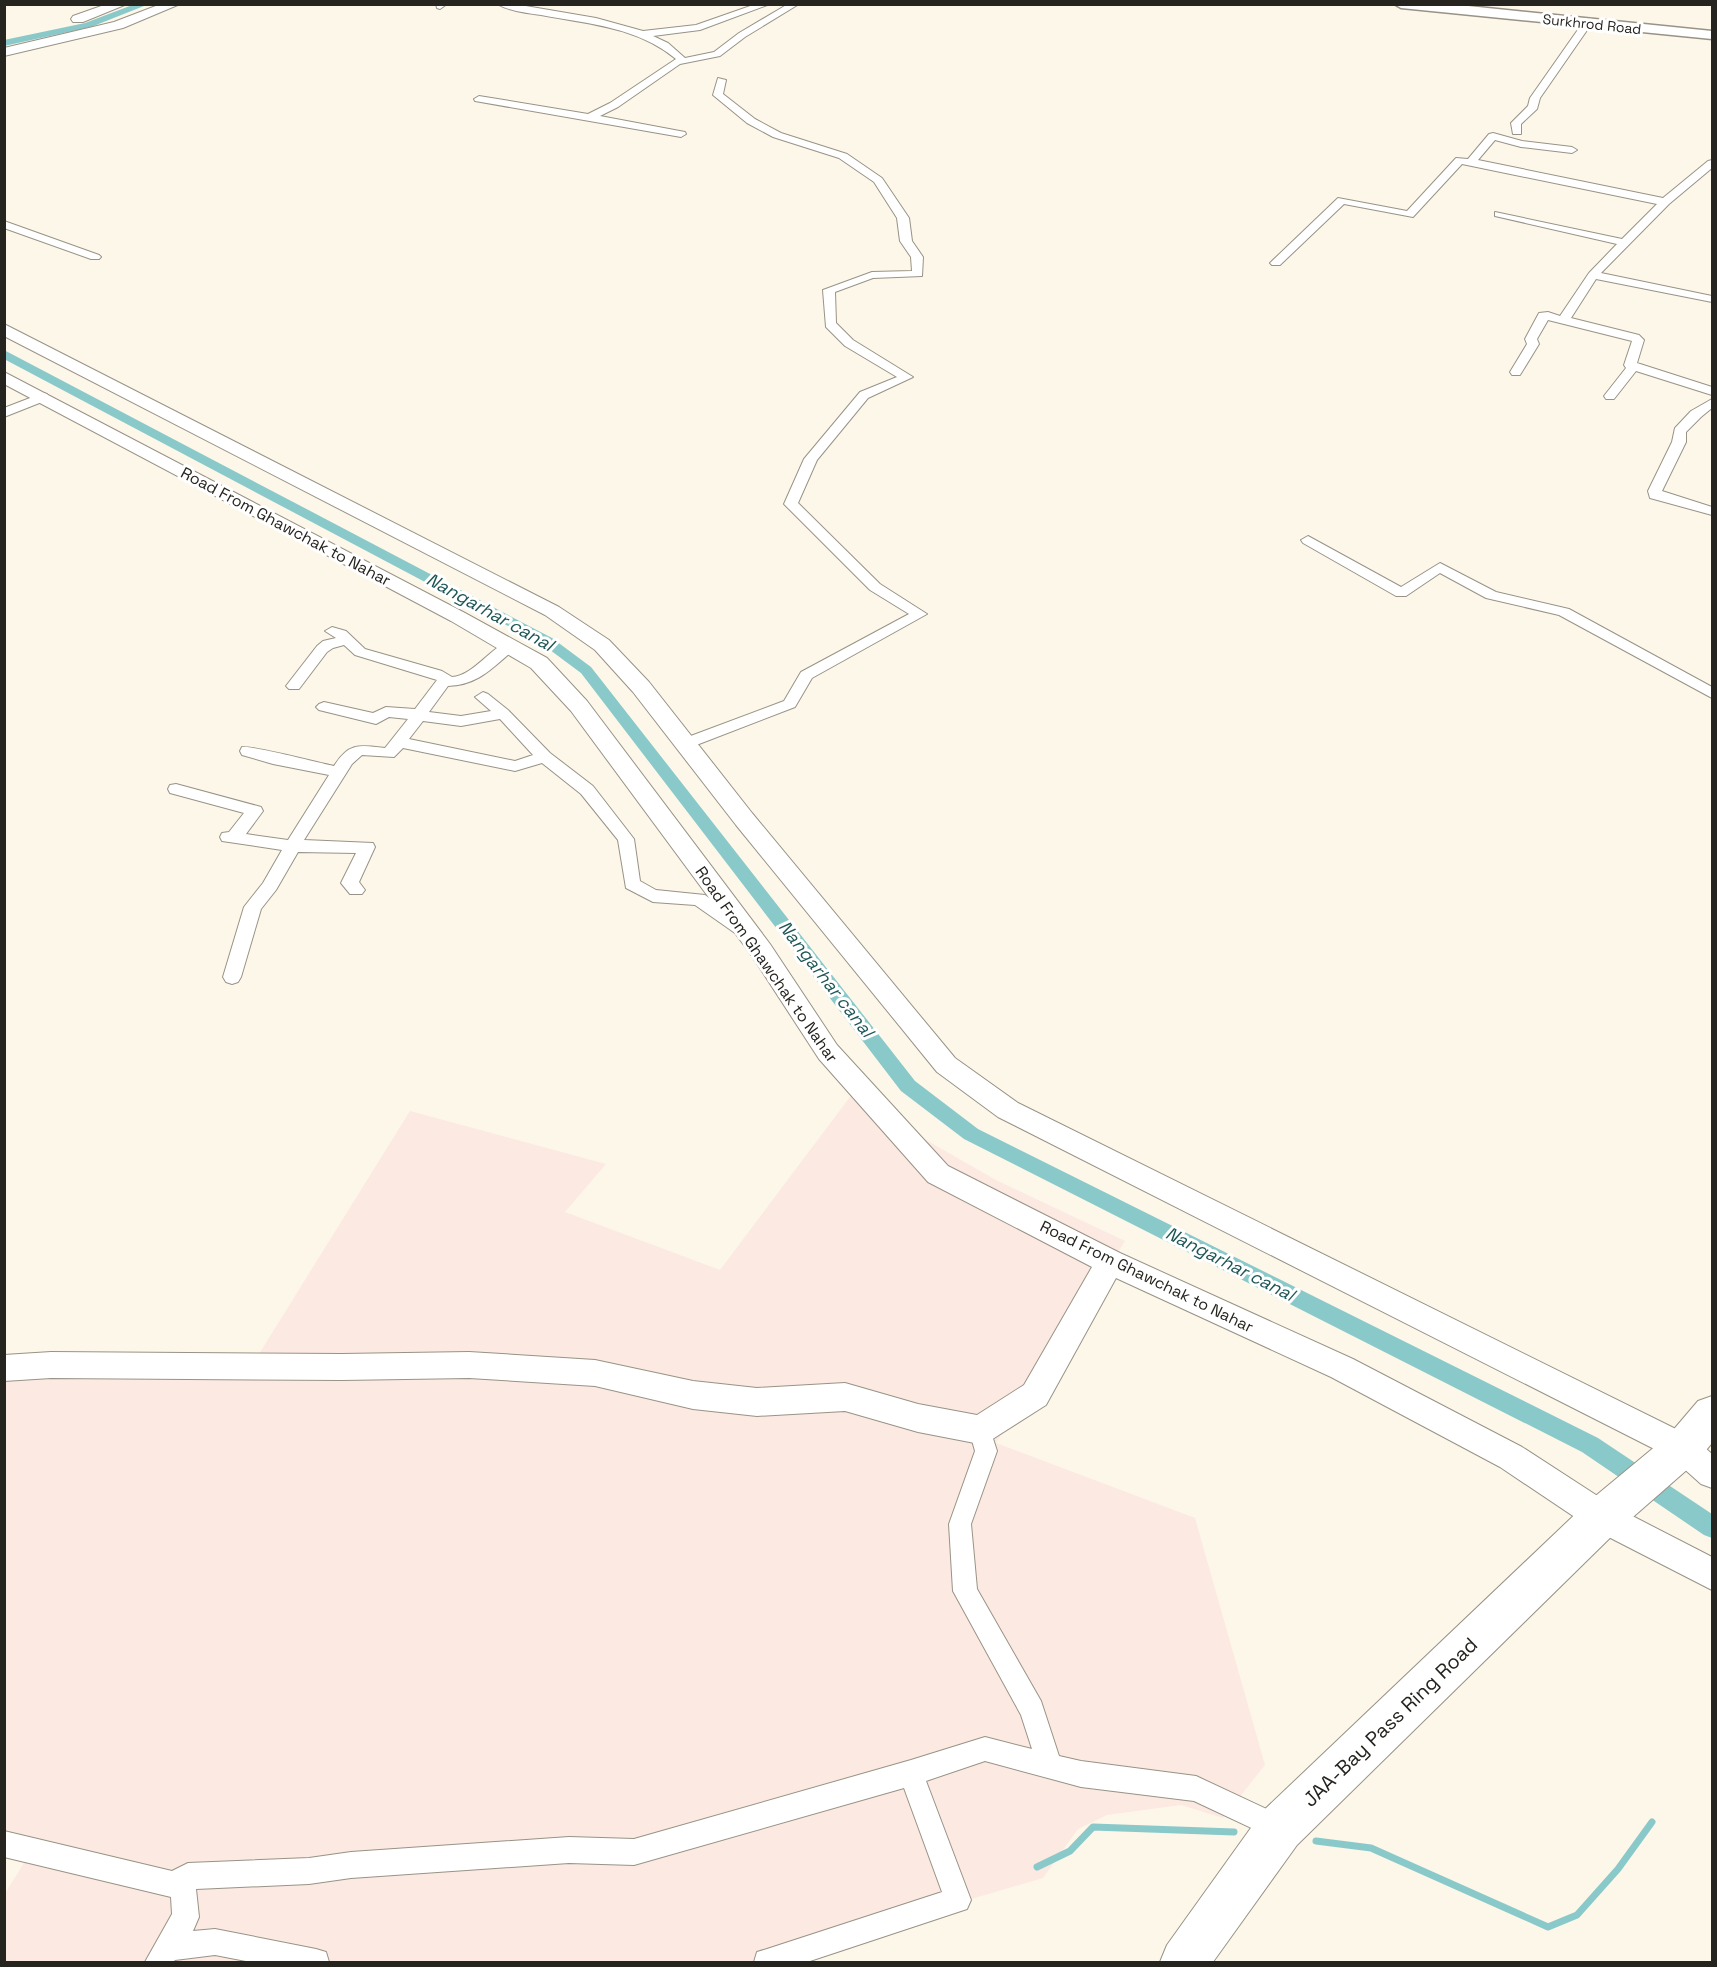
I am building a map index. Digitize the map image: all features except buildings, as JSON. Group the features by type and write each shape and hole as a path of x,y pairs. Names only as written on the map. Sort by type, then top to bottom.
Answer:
{"highway":[{"path":"1698,1461 1713,1414"},
{"name":"JAA-Bay Pass Ring Road","path":"1184,1962 1280,1828 1612,1510 1698,1461"}],"main road":[{"name":"Surkhrod Road","path":"1401,4 1713,35"}],"street":[{"path":"63,23 121,4"},
{"path":"4,52 118,24 174,4"},
{"path":"501,4 618,26 640,34 674,52 682,60"},
{"path":"640,34 697,28 766,4"},
{"path":"588,118 614,105 682,60 717,54 742,35 795,4"},
{"path":"1517,132 1516,123 1533,107 1534,98 1587,23"},
{"path":"686,744 790,704 806,675 920,614 875,587 791,504 810,459 864,395 908,377 849,343 830,324 830,290 872,275 918,274 917,257 906,241 903,218 878,180 843,156 777,135 751,121 718,95 721,80"},
{"path":"479,99 513,103 681,134"},
{"path":"1471,162 1493,136 1521,144 1572,150"},
{"path":"1276,263 1340,201 1346,200 1409,215 1459,160 1665,202"},
{"path":"1564,319 1593,274 1665,202 1713,163"},
{"path":"1698,174 1713,177"},
{"path":"1499,214 1626,243"},
{"path":"4,224 95,257"},
{"path":"1593,274 1713,299"},
{"path":"1516,372 1533,344 1531,339 1543,316 1564,319 1638,339 1629,363 1713,391"},
{"path":"4,329 552,611 602,645 641,687 946,1065 1008,1110 1698,1461"},
{"path":"1610,396 1634,366"},
{"name":"Road From Ghawchak to Nahar","path":"4,377 511,645 539,663 579,706 748,934 828,1052 938,1174 1110,1262 1342,1368 1612,1510 1713,1574"},
{"path":"4,413 43,397"},
{"path":"1713,403 1696,414 1680,431 1679,442 1654,491 1655,495 1713,511"},
{"path":"1308,540 1401,593 1440,567 1491,595 1564,612 1713,693"},
{"path":"232,977 254,907 270,886 346,760 359,750 388,753 445,678 360,652 341,634 332,631"},
{"path":"294,686 322,649 328,645 348,640"},
{"path":"443,682 463,681 473,676 511,645"},
{"path":"483,697 503,713 544,757 587,790 603,814 626,838 632,884 653,897 699,899 748,934"},
{"path":"324,707 375,719 378,723 403,736 515,766 544,757"},
{"path":"375,719 386,712 417,714 457,723 480,720 503,713"},
{"path":"248,751 273,759 339,772"},
{"path":"176,789 255,812 230,837 293,846 367,847 350,883 356,890"},
{"path":"4,1368 51,1365 342,1367 469,1365 584,1372 693,1395 757,1402 845,1397 918,1418 980,1430 1035,1395 1110,1262"},
{"path":"980,1430 986,1451 960,1524 965,1591 1032,1710 1050,1766"},
{"path":"174,1885 188,1876 309,1871 351,1865 569,1850 634,1852 911,1773 985,1749 1081,1774 1196,1789 1280,1828"},
{"path":"767,1962 958,1900 911,1773"},
{"path":"4,1844 183,1889 186,1917 163,1955"},
{"path":"163,1955 215,1942 316,1962"}],"shaded area":[{"path":"865,1077 919,1136 996,1180 1125,1241 996,1443 1195,1518 1265,1765 1223,1818 1181,1805 1107,1815 1078,1829 1043,1878 758,1962 5,1962 4,1895 24,1863 4,1858 5,1368 259,1354 410,1111 606,1164 565,1212 720,1270"}],"waterway":[{"name":"Nangarhar canal","path":"4,43 88,25 145,4"},
{"name":"Nangarhar canal","path":"4,354 547,641 586,670 908,1086 971,1134 1590,1445 1712,1527"},
{"path":"1316,1841 1371,1848 1548,1927 1577,1915 1618,1869 1652,1822"},
{"path":"1037,1867 1070,1851 1093,1827 1234,1832"}]}
